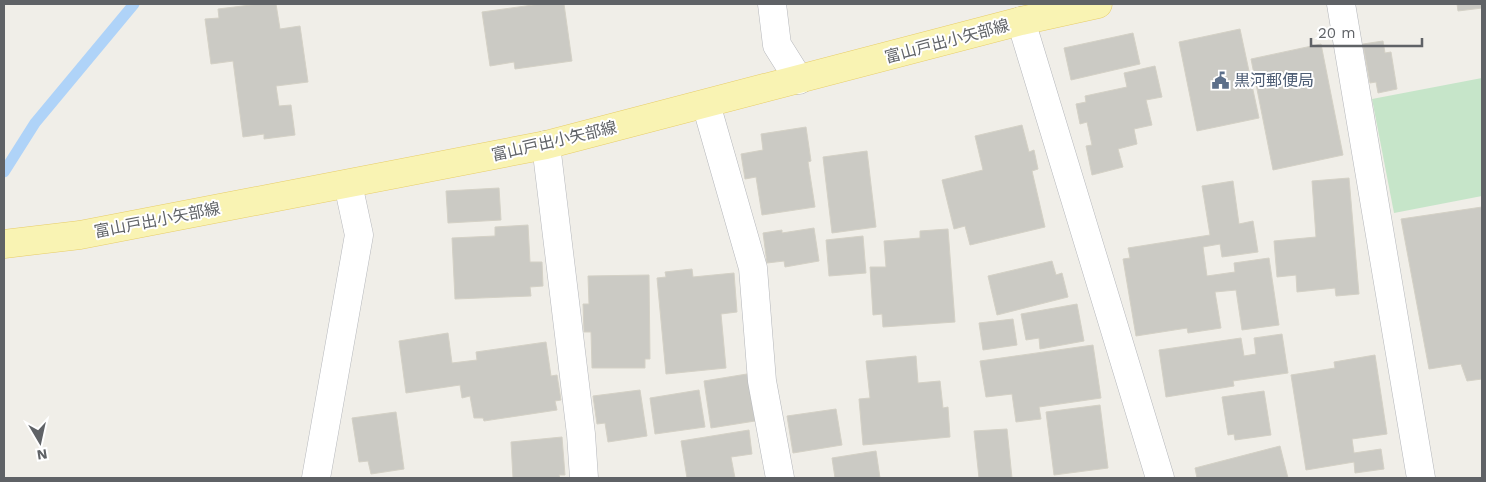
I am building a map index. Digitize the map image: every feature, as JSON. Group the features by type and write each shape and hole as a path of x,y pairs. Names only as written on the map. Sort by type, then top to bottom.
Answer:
{"main road":[{"name":"富山戸出小矢部線","path":"4,244 80,235 546,145 799,80 1018,12 1098,4"}],"street":[{"path":"772,4 777,45 799,80"},
{"path":"1341,4 1421,478"},
{"path":"1018,12 1160,478"},
{"path":"706,104 753,268 762,381 780,478"},
{"path":"546,145 582,434 584,478"},
{"path":"316,478 359,235 348,184"}],"green space":[{"path":"1482,78 1482,196 1394,213 1372,99"}],"building":[{"path":"276,4 280,29 300,26 308,82 276,86 279,106 291,105 295,135 264,139 264,134 243,137 233,61 211,64 205,19 219,18 218,9"},
{"path":"540,4 564,4 572,61 515,69 514,62 490,66 482,12"},
{"path":"1457,4 1482,4 1482,8 1458,11"},
{"path":"1240,29 1259,118 1197,131 1179,42"},
{"path":"1133,33 1140,64 1071,80 1064,48"},
{"path":"1383,41 1385,53 1391,52 1397,89 1378,93 1376,82 1370,83 1363,44"},
{"path":"1321,44 1343,155 1273,170 1251,59"},
{"path":"1155,66 1162,97 1146,100 1152,125 1134,129 1137,144 1118,149 1123,167 1092,175 1086,146 1092,145 1087,122 1080,124 1076,104 1086,102 1085,96 1127,87 1124,73"},
{"path":"1022,125 1029,152 1034,150 1038,169 1032,171 1045,227 970,245 965,226 954,229 942,180 983,170 975,136"},
{"path":"806,127 811,161 808,162 815,207 762,215 756,177 745,179 741,154 763,150 761,134"},
{"path":"867,151 876,227 832,233 823,157"},
{"path":"1349,178 1359,294 1336,296 1335,288 1297,292 1296,275 1277,277 1274,241 1316,237 1312,181"},
{"path":"1233,181 1239,224 1253,221 1258,252 1222,257 1220,244 1203,247 1207,276 1235,272 1234,263 1269,258 1279,325 1242,330 1236,290 1215,292 1221,328 1188,333 1187,328 1136,336 1123,259 1130,258 1128,248 1210,235 1202,186"},
{"path":"499,188 501,220 448,223 446,191"},
{"path":"1482,207 1482,379 1467,381 1461,364 1429,369 1401,219"},
{"path":"528,225 530,262 542,262 543,286 530,287 531,296 455,299 452,238 495,236 495,227"},
{"path":"814,228 819,261 785,267 784,261 767,263 763,233 782,230 782,233"},
{"path":"948,229 955,322 883,327 882,314 873,315 870,267 886,267 884,241 920,238 920,231"},
{"path":"863,236 866,273 829,276 826,240"},
{"path":"1052,261 1056,275 1062,273 1068,297 997,315 988,276"},
{"path":"692,269 693,277 734,273 737,312 721,314 726,368 666,374 657,278 666,277 665,272"},
{"path":"649,275 650,359 645,359 645,368 592,368 591,332 584,332 583,304 589,304 588,276"},
{"path":"1077,304 1084,341 1040,349 1039,338 1026,340 1021,314"},
{"path":"1013,319 1017,345 983,350 979,323"},
{"path":"448,333 452,363 477,360 476,352 546,342 551,376 557,375 561,400 555,401 557,410 484,421 483,418 474,418 470,396 462,398 460,385 406,393 399,341"},
{"path":"1282,334 1288,373 1233,381 1234,386 1166,397 1159,350 1241,338 1244,356 1256,354 1254,338"},
{"path":"1093,345 1101,398 1039,407 1041,419 1016,422 1012,394 986,397 980,361"},
{"path":"1375,355 1387,434 1352,439 1354,453 1381,449 1384,469 1355,473 1354,462 1306,470 1291,375 1335,368 1334,362"},
{"path":"916,356 918,383 940,381 943,408 948,407 950,437 863,445 859,399 870,398 866,361"},
{"path":"747,374 755,421 711,428 704,381"},
{"path":"640,390 647,436 608,442 605,423 597,424 593,396"},
{"path":"699,390 705,427 655,434 650,398"},
{"path":"1264,391 1271,435 1235,440 1234,434 1228,435 1222,397"},
{"path":"1100,405 1108,468 1054,475 1046,412"},
{"path":"836,409 842,445 793,453 787,416"},
{"path":"396,412 404,469 371,474 368,461 359,462 352,418"},
{"path":"1007,429 1012,478 979,478 974,431"},
{"path":"749,430 752,454 731,457 735,478 687,478 681,441"},
{"path":"562,437 565,475 559,475 560,478 513,478 511,442"},
{"path":"1280,446 1288,478 1197,478 1195,468"},
{"path":"876,451 880,478 835,478 832,458"}],"waterway":[{"path":"4,172 35,123 134,4"}],"place":[{"name":"黒河郵便局","path":"1220,80"}]}
